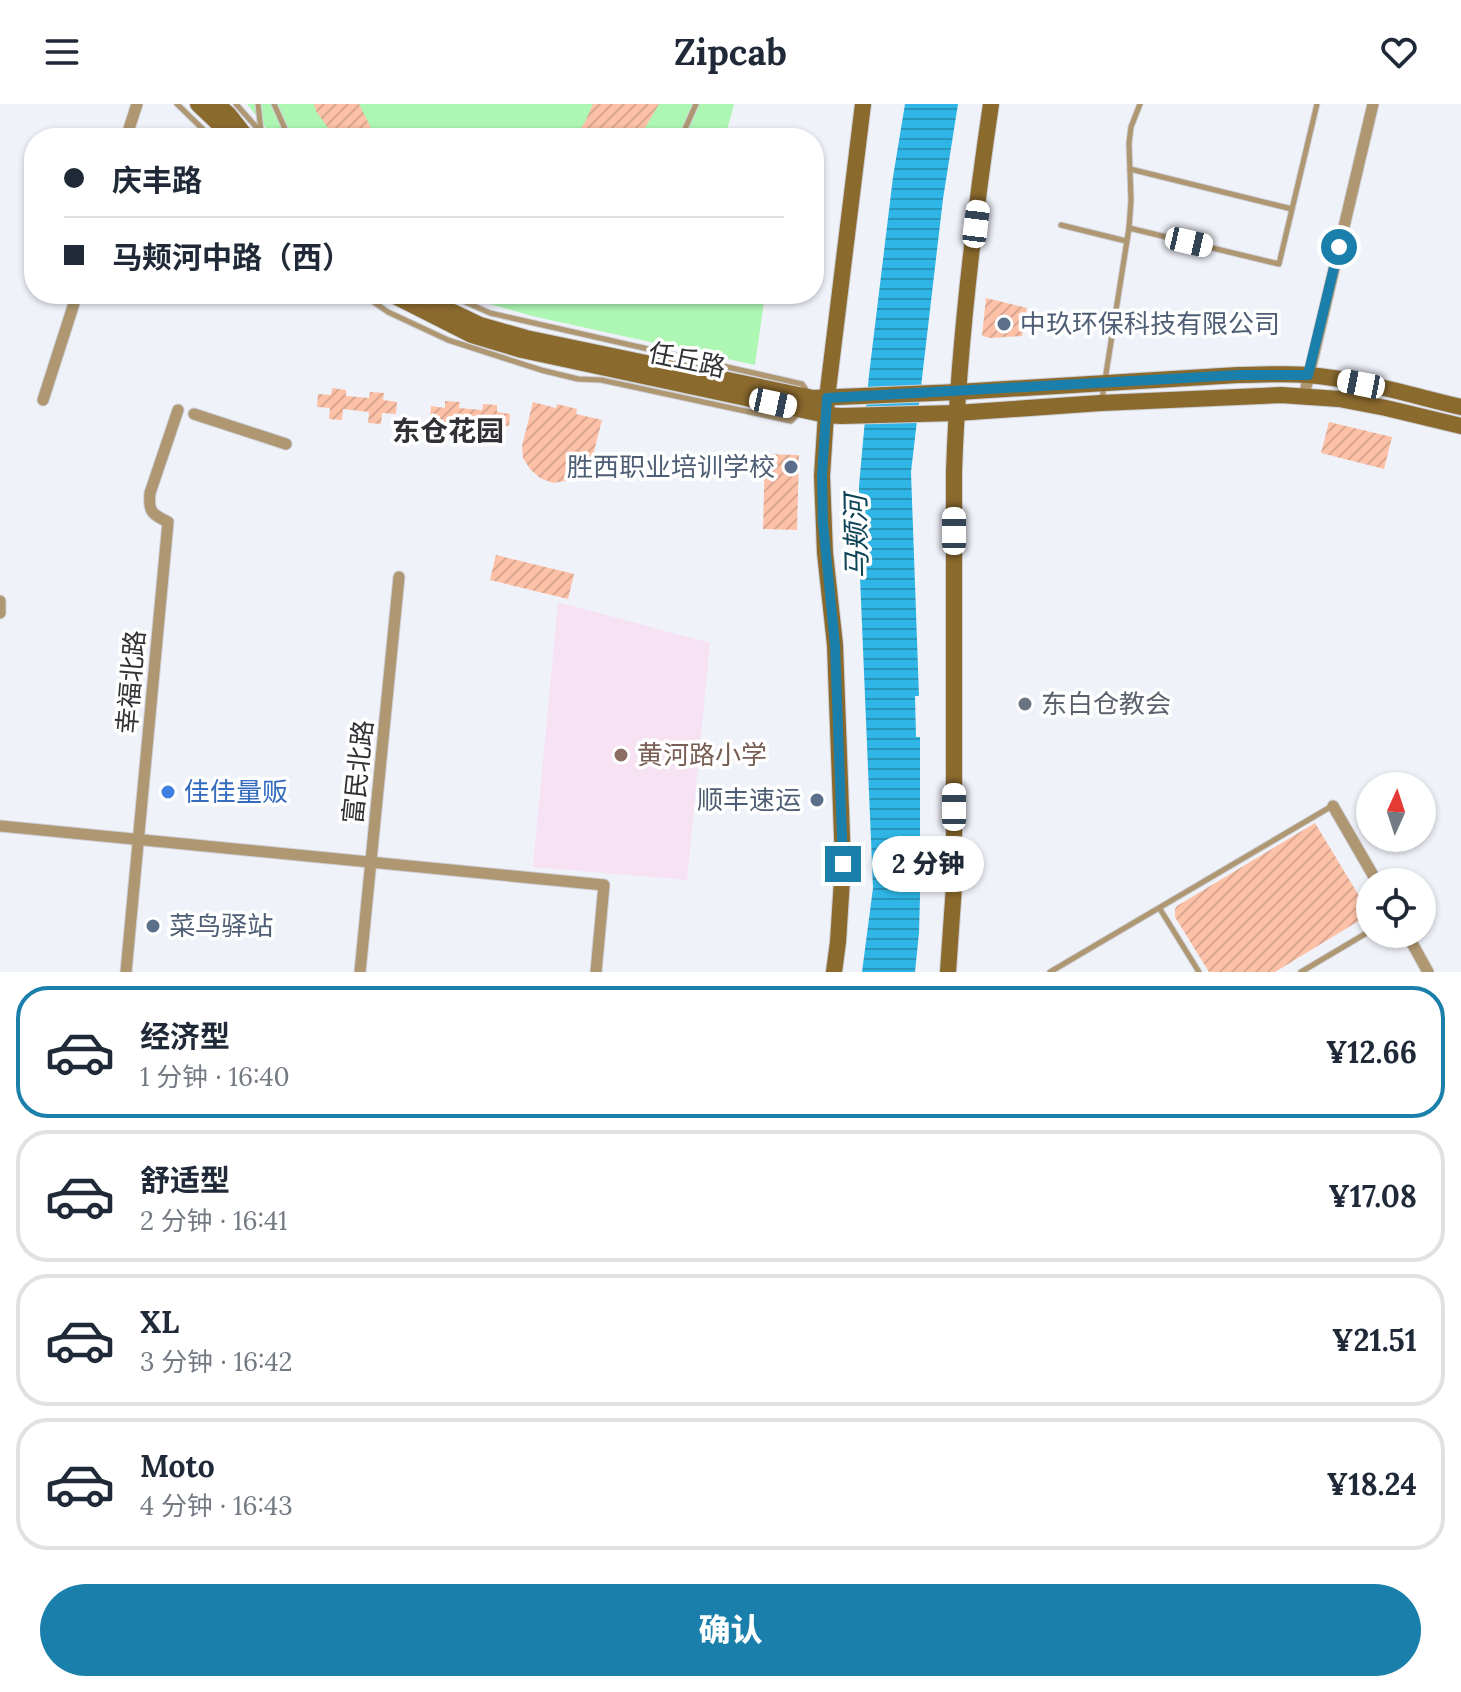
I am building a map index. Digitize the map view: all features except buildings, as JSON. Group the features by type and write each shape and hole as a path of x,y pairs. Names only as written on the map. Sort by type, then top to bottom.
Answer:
{"street":[{"path":"129,128 137,104"},
{"path":"198,104 222,128"},
{"path":"217,104 247,128"},
{"path":"834,972 843,864 835,645 823,523 822,476 825,405 863,104"},
{"path":"948,972 954,886 956,413 966,301 991,104"},
{"path":"1304,396 1373,104"},
{"path":"43,400 74,304"},
{"name":"任丘路","path":"411,304 472,335 522,350 825,405 933,414 1239,396 1304,396 1339,399 1461,426"},
{"name":"任丘路","path":"436,304 480,325 526,338 825,405 933,393 1238,375 1308,375 1461,407"},
{"name":"幸福北路","path":"126,972 168,522 155,515 149,507 150,493 178,410"},
{"path":"194,414 286,444"},
{"name":"富民北路","path":"360,972 399,577"},
{"path":"0,602 0,613"},
{"path":"1333,806 1369,868"},
{"path":"0,826 604,885 596,972"},
{"path":"1415,948 1428,972"}],"lane":[{"path":"177,104 203,128"},
{"path":"236,104 252,128"},
{"path":"258,104 258,128"},
{"path":"274,104 285,128"},
{"path":"685,128 696,104"},
{"path":"1101,403 1129,228 1131,127 1140,104"},
{"path":"1129,228 1279,264 1317,104"},
{"path":"1130,169 1292,209"},
{"path":"1061,225 1127,241"},
{"path":"376,304 448,340 578,379 601,380 791,421 825,405 802,384 490,313 470,304"},
{"path":"1050,972 1333,806"},
{"path":"1160,909 1199,972"},
{"path":"1301,972 1356,939"}],"shaded area":[{"name":"黄河路小学","path":"558,602 710,643 687,880 533,867"}],"green space":[{"path":"247,104 734,104 728,128 266,128"},
{"path":"490,304 764,304 755,365"}],"water":[{"path":"905,104 958,104 943,199 911,472 919,696 915,696 916,737 920,737 919,933 915,972 862,972 873,888 859,486 869,375"}],"place":[{"name":"中玖环保科技有限公司","path":"1004,324"},
{"name":"胜西职业培训学校","path":"791,467"},
{"name":"东白仓教会","path":"1025,704"},
{"name":"黄河路小学","path":"621,755"},
{"name":"佳佳量贩","path":"168,792"},
{"name":"顺丰速运","path":"817,800"},
{"name":"菜鸟驿站","path":"153,926"}],"district":[{"name":"东仓花园","path":"448,431"}],"route":[{"path":"843,864 835,645 823,523 822,476 827,398 1238,375 1308,375 1339,247"}],"water label":[{"name":"马颊河","path":"856,537"}]}
